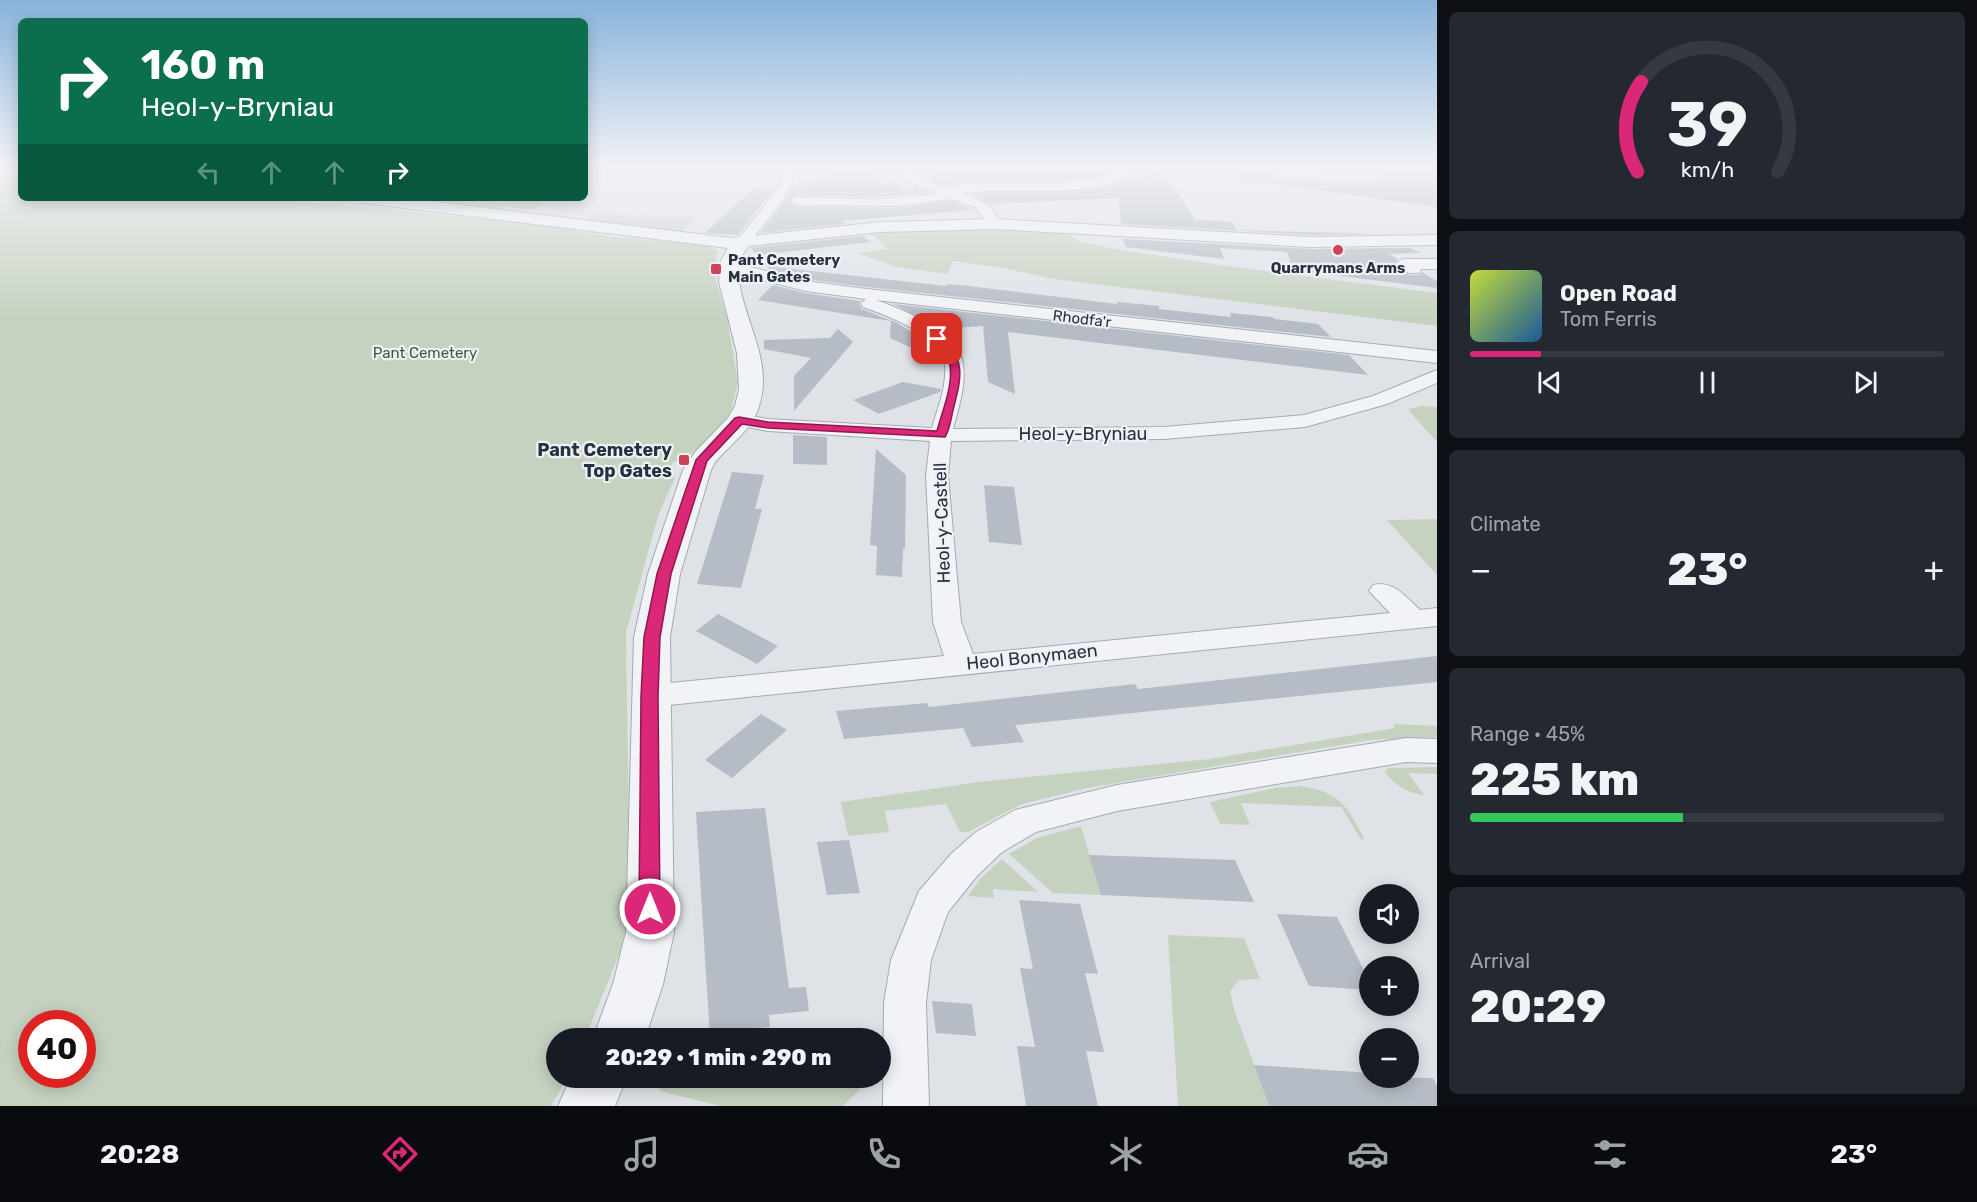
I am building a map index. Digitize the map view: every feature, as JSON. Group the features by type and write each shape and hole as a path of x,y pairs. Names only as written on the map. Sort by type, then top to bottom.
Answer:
{"street":[{"path":"483,217 735,256 843,229 915,225 995,224 1310,242 1432,243"},
{"path":"623,1028 638,984 650,932 652,637 664,574 702,460 739,420 749,404 752,370 729,282 735,256 764,217"},
{"path":"991,217 995,224"},
{"name":"Rhodfa'r","path":"735,256 742,270 806,286 1437,357"},
{"path":"1414,270 1403,264 1437,264"},
{"name":"Heol-y-Castell","path":"858,293 860,299 903,316 922,327 948,349 954,362 954,387 941,435 937,476 947,622 962,664"},
{"name":"Heol-y-Bryniau","path":"1381,352 1429,379"},
{"name":"Heol-y-Bryniau","path":"739,420 768,425 941,435 1164,433 1305,421 1380,400 1429,379"},
{"name":"Heol Bonymaen","path":"1382,591 1426,618"},
{"name":"Heol Bonymaen","path":"650,696 1426,618"},
{"path":"906,1106 905,1003 911,960 932,903 964,865 989,842 1027,820 1117,798 1406,750 1437,751"},
{"path":"586,1106 595,1088"}],"shaded area":[{"path":"589,217 695,218 681,232 585,220"}],"green space":[{"name":"Pant Cemetery","path":"0,217 457,217 707,246 718,251 713,270 727,318 738,382 731,411 713,436 685,459 673,462 668,472 675,477 658,516 626,632 630,905 621,950 589,1028 546,1028 546,1088 562,1088 551,1106 0,1106"},
{"path":"1006,228 1065,230 1077,241 1121,250 1437,293 1437,326 1054,279 1003,268 953,261 947,274 897,267 858,253 887,249 870,233"},
{"path":"1421,406 1437,407 1437,442 1409,411 1409,409"},
{"path":"1437,519 1437,575 1387,520"},
{"path":"1393,724 1437,726 1437,737 1371,740 1087,788 1022,804 968,832 960,832 946,804 885,811 889,832 848,836 841,802 979,782 1210,759 1395,728"},
{"path":"1437,767 1437,774 1408,773 1424,795 1402,788 1385,771 1388,768"},
{"path":"1301,786 1325,792 1341,802 1364,838 1362,841 1341,807 1241,803 1250,825 1220,824 1210,802 1275,788"},
{"path":"1081,826 1101,895 1053,893 1009,854 1037,838"},
{"path":"1002,859 1038,892 993,889 994,898 968,896 981,878"},
{"path":"1168,935 1244,938 1260,979 1239,980 1230,991 1234,1009 1269,1106 1178,1106"},
{"path":"658,1088 861,1088 843,1106 720,1106 660,1091"}],"building":[{"path":"723,217 752,217 738,235 705,233"},
{"path":"773,217 894,217 842,221 845,224 760,233"},
{"path":"1120,217 1193,217 1195,220 1232,222 1237,230 1383,234 1310,235 1121,224"},
{"path":"863,236 871,242 757,255 751,248"},
{"path":"1123,239 1310,249 1410,248 1421,253 1389,254 1398,259 1393,265 1409,275 1419,275 1422,272 1437,281 1437,288 1293,270 1287,252 1220,248 1224,259 1126,247"},
{"path":"767,266 946,286 947,284 969,286 1117,304 1117,302 1159,306 1159,309 1231,317 1230,313 1273,317 1274,319 1318,324 1331,337 858,286 806,279 770,270"},
{"path":"773,285 805,293 860,301 862,309 897,323 931,344 929,356 890,338 891,321 758,300"},
{"path":"893,304 1349,355 1368,375 1008,332 1015,394 988,382 983,326 941,329"},
{"path":"838,329 853,342 794,411 794,376 811,358 764,349 764,340 830,338"},
{"path":"903,382 941,389 940,392 879,414 853,400"},
{"path":"793,435 827,437 827,465 793,464"},
{"path":"876,449 906,475 905,549 903,548 902,577 876,575 877,546 870,545"},
{"path":"732,472 764,475 755,509 762,509 741,588 697,584"},
{"path":"984,485 1014,487 1022,545 989,542"},
{"path":"718,614 778,646 757,664 696,631"},
{"path":"1437,656 1437,682 1015,725 1024,742 972,747 963,728 844,739 836,711 927,703 929,707 1135,684 1138,689"},
{"path":"761,714 787,730 732,778 705,760"},
{"path":"765,808 789,988 806,987 809,1011 769,1015 770,1027 709,1028 696,812"},
{"path":"849,840 860,893 827,895 817,842"},
{"path":"1089,855 1235,860 1254,902 1101,895"},
{"path":"1019,900 1080,904 1098,974 1085,973 1104,1052 1086,1051 1098,1106 1026,1106 1017,1046 1035,1047 1020,968 1033,969"},
{"path":"1277,914 1337,917 1359,960 1359,989 1309,986"},
{"path":"932,1001 972,1004 976,1036 936,1033"},
{"path":"1254,1065 1359,1072 1359,1088 1419,1088 1419,1078 1433,1078 1437,1086 1437,1106 1269,1106"}],"place":[{"name":"Quarrymans Arms","path":"1338,250"},
{"name":"Pant Cemetery Main Gates","path":"716,269"},
{"name":"Pant Cemetery Top Gates","path":"684,460"}],"route":[{"path":"650,909 652,637 664,574 702,460 739,420 768,425 941,435 954,387 955,372 954,362 948,349 937,339"}]}
